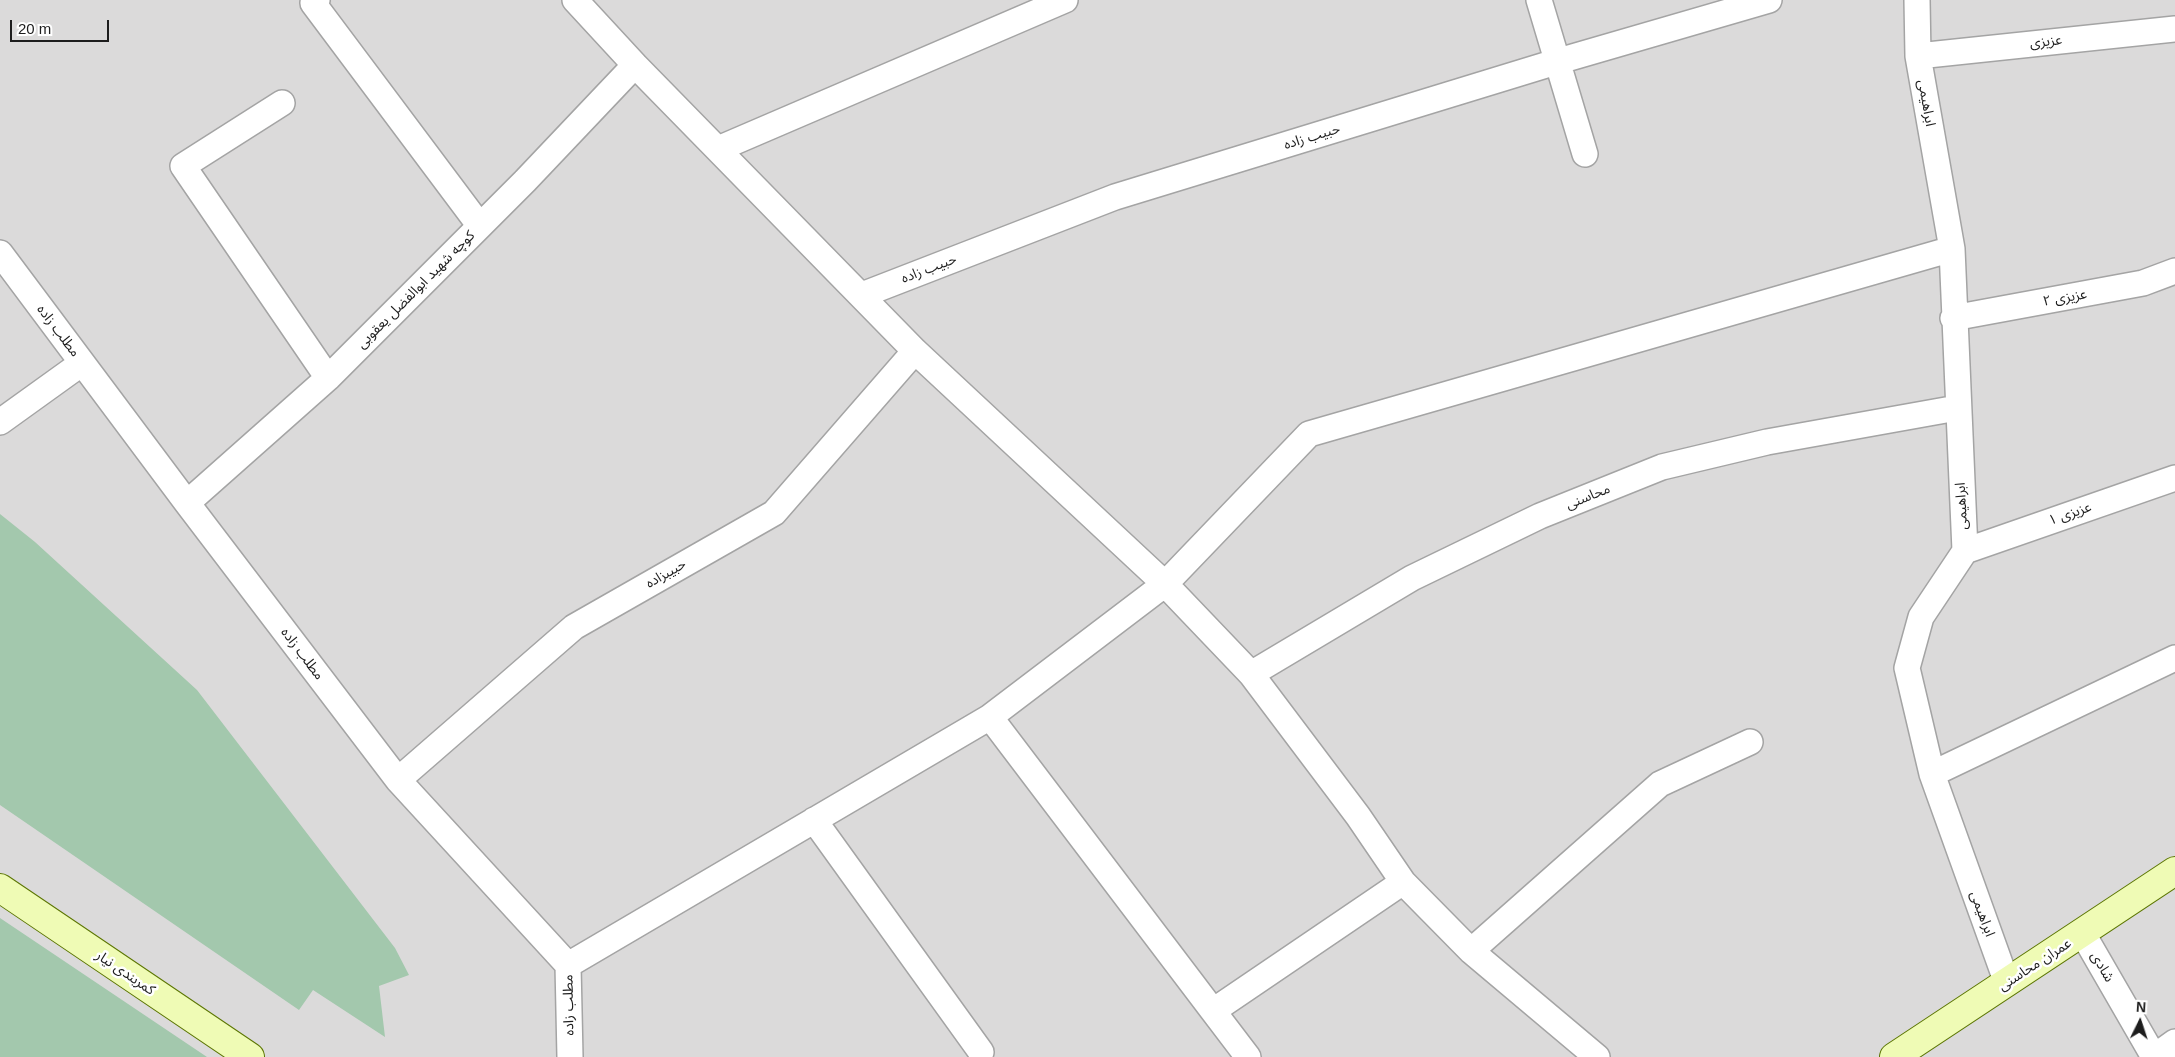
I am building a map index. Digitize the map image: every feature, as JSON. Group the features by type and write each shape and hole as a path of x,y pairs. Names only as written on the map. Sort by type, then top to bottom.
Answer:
{"street":[{"path":"317,0 314,3 480,226"},
{"path":"575,0 635,65 916,351 1165,584 1251,674 1358,816 1403,882 1471,951 1597,1057"},
{"path":"718,149 1065,0"},
{"path":"1539,0 1559,61 1585,154"},
{"name":"حبیب زاده","path":"862,295 1115,196 1559,61 1769,0"},
{"name":"ابراهیمی","path":"1917,0 1918,56 1952,249 1953,318 1965,551 1921,617 1907,668 1932,774 2007,983"},
{"name":"عزیزی","path":"1918,56 2175,29"},
{"name":"کوچه شهید ابوالفضل یعقوبی","path":"187,503 328,378 480,226 635,65"},
{"path":"282,102 182,166 328,378"},
{"path":"568,965 990,717 1165,584 1309,434 1952,249"},
{"name":"مطلب زاده","path":"0,253 398,780 568,965 570,1057"},
{"name":"عزیزی ۲","path":"1953,318 2143,283 2175,271"},
{"name":"حبیبزاده","path":"398,780 574,627 774,513 916,351"},
{"path":"0,422 82,363"},
{"name":"محاسنی","path":"1251,674 1412,578 1540,516 1662,467 1767,442 1957,408"},
{"name":"عزیزی ۱","path":"1965,551 2175,478"},
{"path":"1932,774 2175,658"},
{"path":"990,717 1248,1057"},
{"path":"1471,951 1660,784 1750,742"},
{"path":"814,820 981,1052"},
{"name":"عمران محاسنی","path":"1894,1057 2083,934 2175,871"},
{"path":"1213,1011 1403,882"},
{"name":"کمربندی نیار","path":"0,888 250,1057"},
{"name":"شادی","path":"2083,934 2154,1057 2175,1042"}],"shaded area":[{"path":"0,0 2175,0 2175,1057 0,1057"}],"green space":[{"path":"0,514 35,542 197,690 395,948 409,975 379,986 385,1037 313,990 299,1010 0,805"},
{"path":"0,918 207,1057 0,1057"}]}
